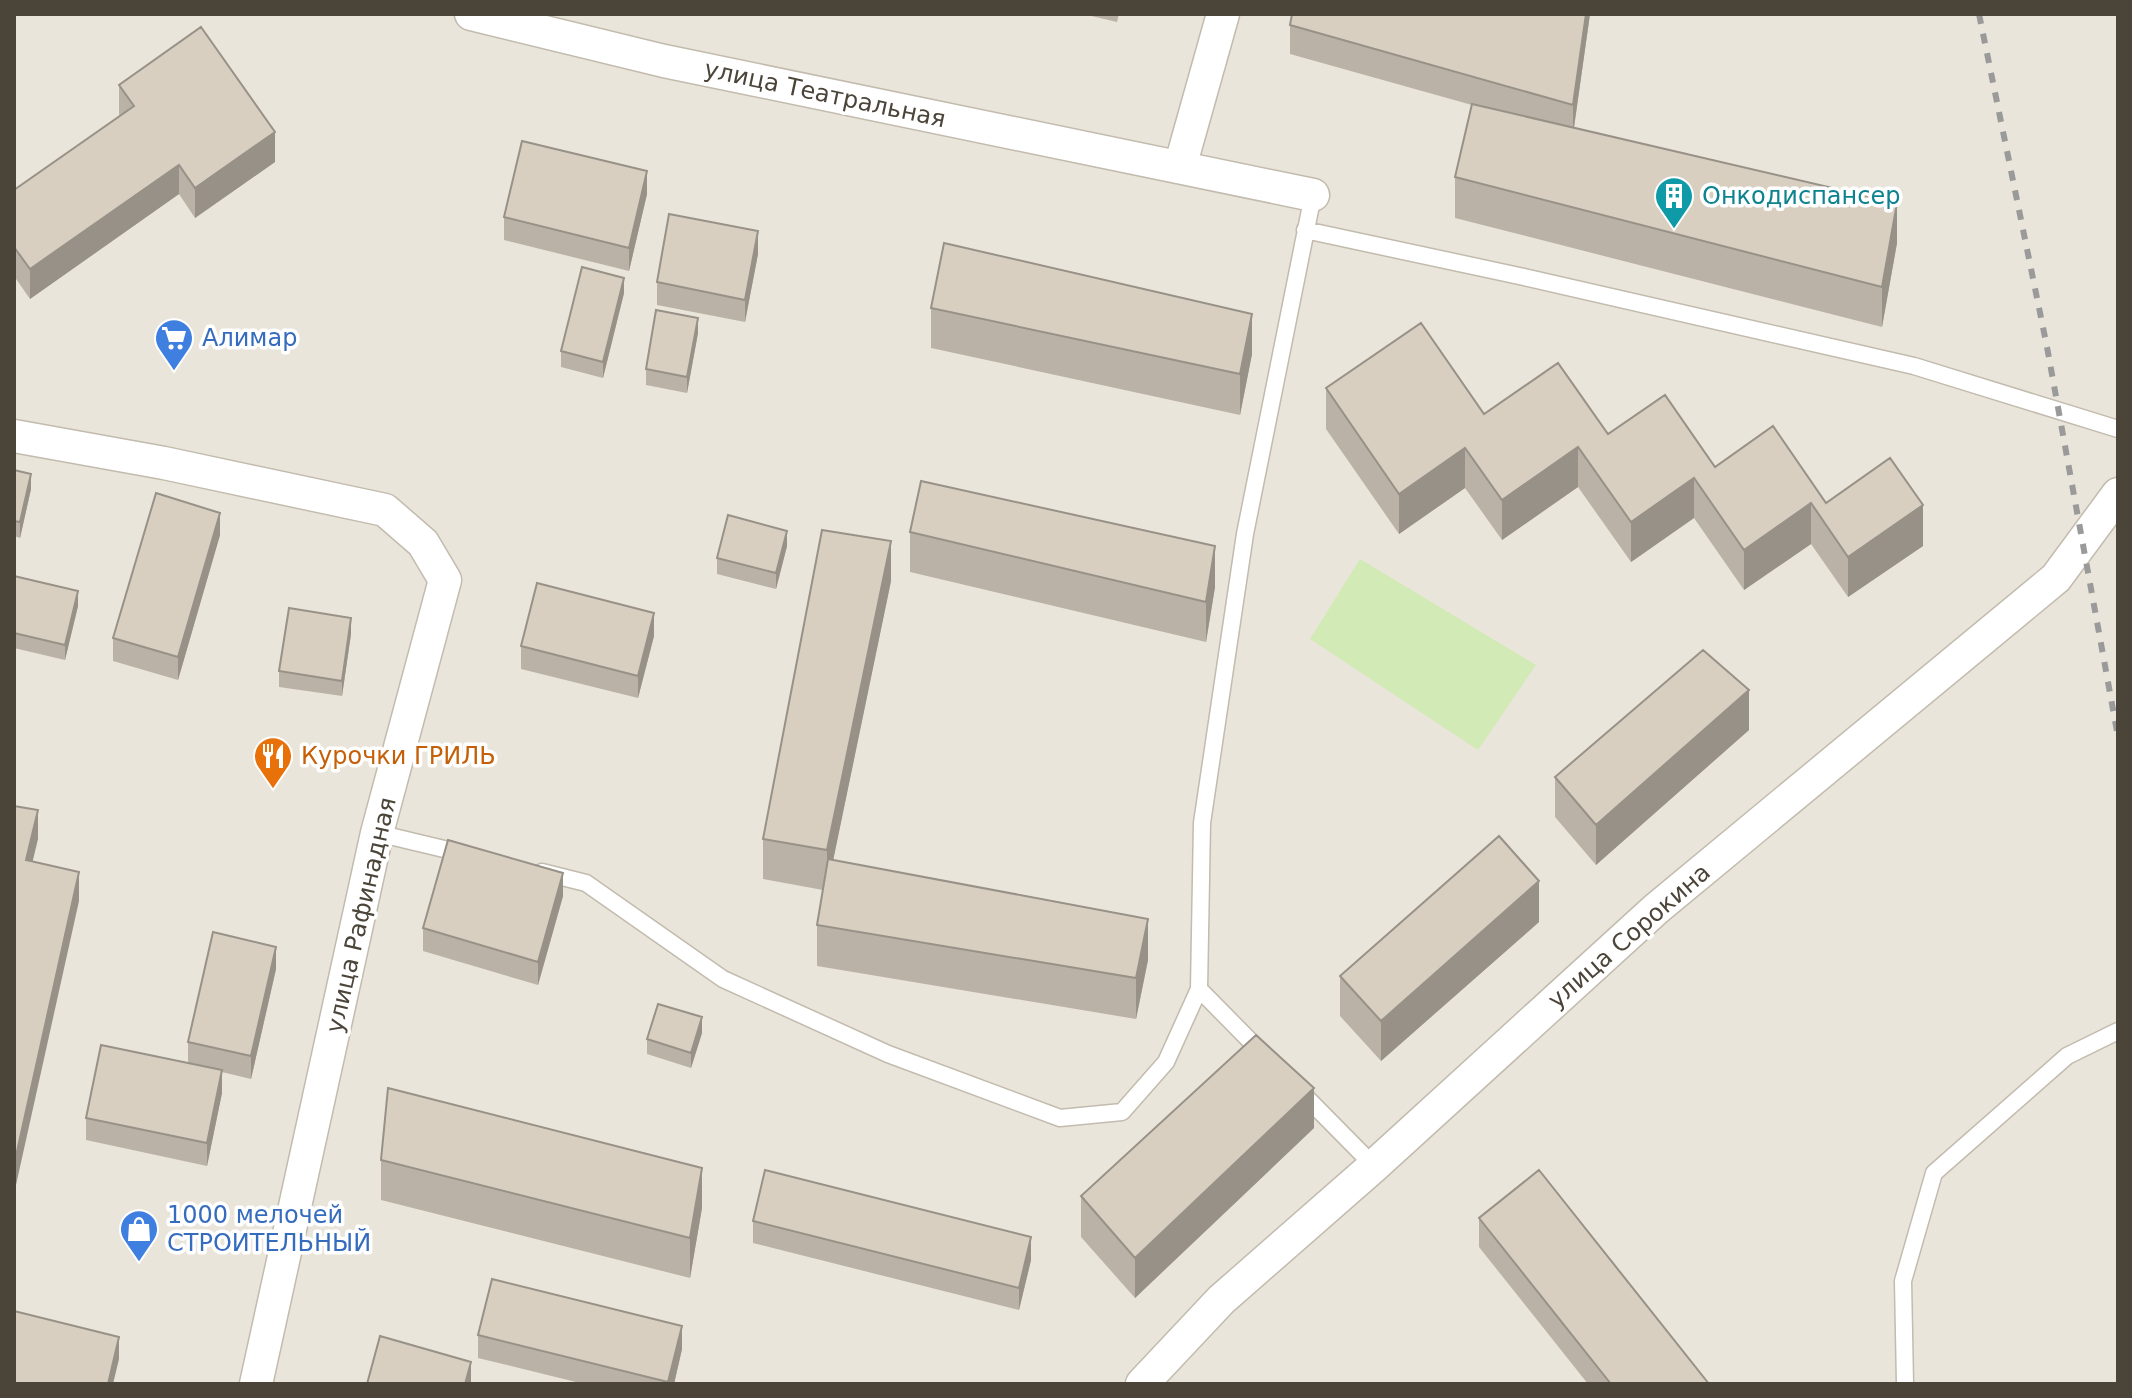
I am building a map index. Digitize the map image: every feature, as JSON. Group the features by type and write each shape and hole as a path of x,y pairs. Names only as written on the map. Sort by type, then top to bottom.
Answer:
{"street":[{"name":"улица Театральная","path":"471,14 664,61 1313,195"},
{"path":"1180,167 1223,14"},
{"name":"улица Рафинадная","path":"14,436 164,463 385,510 423,543 445,580 377,833 256,1384"},
{"name":"улица Сорокина","path":"1142,1384 1221,1300 1374,1166 1656,909 2056,578 2118,494"}],"lane":[{"path":"526,868 586,883 723,979 888,1054 1060,1118 1122,1112 1166,1062 1199,989 1202,823 1245,534 1313,195"},
{"path":"1305,230 1540,280 1914,366 2118,429"},
{"path":"377,833 482,858"},
{"path":"1199,989 1374,1166"},
{"path":"1905,1384 1903,1281 1934,1173 2067,1056 2118,1031"}],"shaded area":[{"path":"14,14 2118,14 2118,1384 14,1384"}],"green space":[{"path":"1360,559 1536,665 1478,750 1310,639"}],"building":[{"path":"1292,14 1586,14 1573,105 1290,25"},
{"path":"201,27 275,132 195,188 179,165 30,269 14,247 14,190 134,106 119,85"},
{"path":"1472,104 1897,203 1882,287 1455,177"},
{"path":"522,141 647,171 629,248 504,217"},
{"path":"669,214 758,231 745,300 657,282"},
{"path":"944,243 1252,314 1240,374 931,308"},
{"path":"582,267 624,278 603,362 561,351"},
{"path":"656,310 698,318 687,377 646,369"},
{"path":"1421,323 1484,414 1558,363 1608,434 1665,395 1715,467 1773,426 1826,503 1890,458 1923,505 1848,557 1811,503 1744,550 1694,478 1631,522 1578,447 1502,500 1465,448 1399,494 1326,388"},
{"path":"14,470 31,474 20,522 14,521"},
{"path":"921,481 1215,546 1206,602 910,532"},
{"path":"156,493 220,513 178,657 113,638"},
{"path":"728,515 787,531 776,573 717,558"},
{"path":"822,530 891,541 827,850 763,839"},
{"path":"14,576 78,591 65,645 14,633"},
{"path":"537,583 654,613 638,676 521,646"},
{"path":"289,608 351,618 342,681 279,671"},
{"path":"1703,650 1749,690 1596,825 1555,777"},
{"path":"14,806 38,810 26,860 79,872 14,1165"},
{"path":"1499,836 1539,881 1381,1021 1340,976"},
{"path":"448,840 563,873 538,962 423,928"},
{"path":"828,859 1148,919 1136,978 817,925"},
{"path":"213,932 276,947 251,1056 188,1042"},
{"path":"658,1004 702,1017 691,1053 647,1039"},
{"path":"1256,1035 1314,1088 1135,1258 1081,1196"},
{"path":"101,1045 222,1070 207,1143 86,1118"},
{"path":"388,1088 702,1168 690,1238 381,1160"},
{"path":"765,1170 1031,1237 1019,1288 753,1221"},
{"path":"1539,1170 1709,1384 1611,1384 1479,1218"},
{"path":"492,1279 682,1326 668,1382 478,1335"},
{"path":"14,1311 119,1337 108,1384 14,1383"},
{"path":"380,1336 471,1362 465,1384 367,1384"}],"railway":[{"path":"1979,14 2047,347 2118,737"}],"place":[{"name":"Онкодиспансер","path":"1674,230"},
{"name":"Алимар","path":"174,372"},
{"name":"Курочки ГРИЛЬ","path":"273,790"},
{"name":"1000 мелочей СТРОИТЕЛЬНЫЙ","path":"139,1263"}]}
